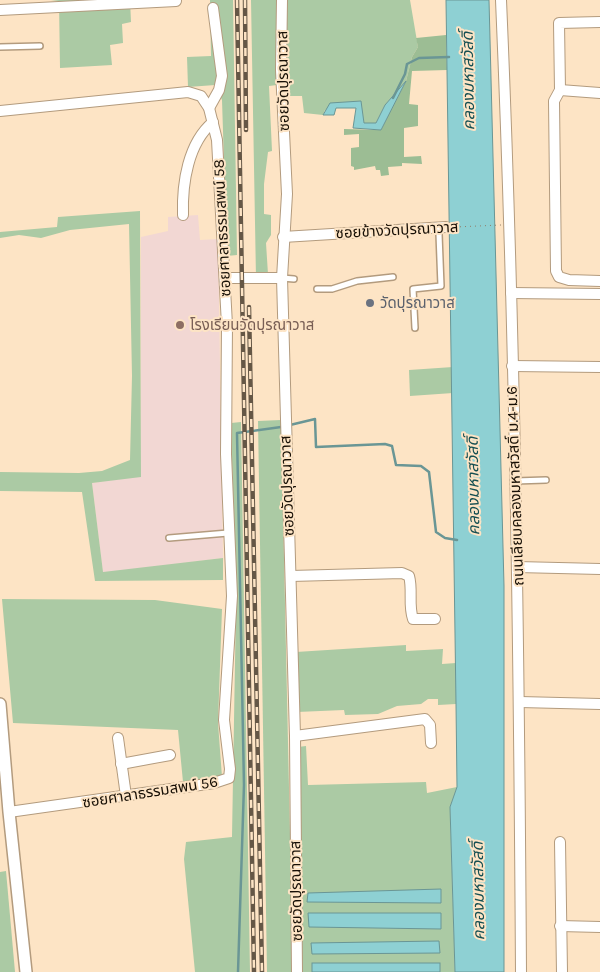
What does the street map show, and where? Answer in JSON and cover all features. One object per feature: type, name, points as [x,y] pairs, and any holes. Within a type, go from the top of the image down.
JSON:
[{"type":"street","name":"ซอยวัดปุรณาวาส","points":[[282,0],[280,70],[287,194],[282,278],[295,736],[297,972]]},
{"type":"street","name":"ถนนเลียบคลองมหาสวัสดิ์ ม.4-ม.6","points":[[501,0],[507,224],[511,294],[520,702],[521,972]]},
{"type":"street","points":[[0,10],[46,4],[176,1]]},
{"type":"street","points":[[0,111],[188,92],[201,96],[209,108],[219,90],[222,76],[212,8]]},
{"type":"street","points":[[600,22],[559,23],[560,90],[554,100],[556,270],[559,277],[569,280],[600,281]]},
{"type":"street","points":[[560,90],[600,93]]},
{"type":"street","name":"ซอยศาลาธรรมสพน์ 58","points":[[209,108],[217,140],[225,278],[228,380],[226,454],[232,596]]},
{"type":"street","points":[[183,215],[185,180],[191,157],[202,131],[213,122]]},
{"type":"street","name":"ซอยข้างวัดปุรณาวาส","points":[[283,237],[443,230]]},
{"type":"street","points":[[225,278],[282,278]]},
{"type":"street","points":[[511,294],[600,294]]},
{"type":"street","points":[[512,366],[600,367]]},
{"type":"street","points":[[517,567],[600,569]]},
{"type":"street","points":[[291,576],[402,573],[409,576],[411,584],[410,610],[413,619],[435,619]]},
{"type":"street","name":"ซอยศาลาธรรมสพน์ 56","points":[[9,812],[214,784],[229,778],[230,769],[224,720],[232,596]]},
{"type":"street","points":[[520,702],[600,704]]},
{"type":"street","points":[[0,704],[26,972]]},
{"type":"street","points":[[295,736],[425,719],[430,726],[431,743]]},
{"type":"street","points":[[118,738],[126,796]]},
{"type":"street","points":[[121,764],[170,756]]},
{"type":"street","points":[[560,842],[562,972]]},
{"type":"street","points":[[560,926],[600,926]]},
{"type":"lane","points":[[0,48],[40,46]]},
{"type":"lane","points":[[415,328],[413,289],[441,286],[443,230]]},
{"type":"lane","points":[[317,289],[332,289],[357,281],[393,277]]},
{"type":"lane","points":[[282,278],[294,279]]},
{"type":"lane","points":[[514,480],[546,480]]},
{"type":"lane","points":[[169,538],[228,533]]},
{"type":"path","name":"ซอยข้างวัดปุรณาวาส","points":[[443,230],[507,224]]},
{"type":"shaded area","name":"โรงเรียนวัดปุรณาวาส","points":[[198,215],[200,240],[218,239],[223,558],[103,573],[92,483],[141,476],[141,237],[168,231],[168,217]]},
{"type":"green space","points":[[51,0],[130,0],[131,22],[122,24],[123,43],[110,45],[112,65],[60,68],[59,1]]},
{"type":"green space","points":[[210,0],[233,0],[237,255],[227,256],[222,100],[215,85],[188,87],[187,57],[211,56]]},
{"type":"green space","points":[[251,0],[277,0],[277,85],[269,86],[272,151],[268,152],[264,184],[264,214],[271,215],[271,235],[266,243],[268,274],[256,278]]},
{"type":"green space","points":[[286,0],[410,0],[418,47],[412,57],[406,81],[385,105],[376,123],[364,123],[360,101],[325,110],[323,115],[304,113],[302,96],[285,96]]},
{"type":"green space","points":[[446,35],[447,70],[412,71],[409,104],[418,105],[418,126],[404,128],[404,157],[421,156],[422,164],[402,163],[402,166],[388,167],[389,175],[381,176],[380,170],[376,170],[375,166],[354,170],[354,167],[351,166],[351,148],[359,147],[359,134],[344,135],[344,129],[381,130],[406,81],[412,57],[418,47],[416,38]]},
{"type":"green space","points":[[140,211],[141,477],[92,483],[103,572],[223,558],[223,580],[95,581],[82,492],[0,491],[0,472],[79,473],[102,471],[130,460],[132,376],[129,224],[70,230],[41,238],[19,235],[0,238],[0,232],[57,227],[58,217]]},
{"type":"green space","points":[[453,367],[453,393],[410,396],[409,370]]},
{"type":"green space","points":[[281,420],[293,972],[267,972],[258,421]]},
{"type":"green space","points":[[241,422],[250,972],[195,972],[184,859],[186,842],[232,837],[236,604],[231,423]]},
{"type":"green space","points":[[2,599],[155,600],[222,609],[218,723],[222,777],[183,782],[178,730],[13,723]]},
{"type":"green space","points":[[406,645],[406,651],[443,649],[442,664],[456,663],[456,704],[438,705],[438,699],[428,699],[421,704],[397,706],[378,714],[345,715],[344,710],[297,712],[296,652]]},
{"type":"green space","points":[[306,746],[308,785],[426,782],[427,793],[457,787],[450,807],[455,972],[440,972],[440,963],[312,963],[312,972],[301,972],[298,747]]},
{"type":"green space","points":[[6,871],[15,972],[0,972],[0,872]]},
{"type":"water","name":"คลองมหาสวัสดิ์","points":[[446,0],[489,0],[504,586],[504,972],[455,972],[450,807],[457,787]]},
{"type":"water","points":[[406,81],[381,130],[353,128],[356,108],[336,108],[334,115],[323,115],[330,103],[361,101],[364,123],[376,123],[385,105]]},
{"type":"water","points":[[441,889],[441,903],[307,902],[308,893]]},
{"type":"water","points":[[308,913],[441,913],[441,929],[309,927]]},
{"type":"water","points":[[439,941],[440,953],[312,954],[311,943]]},
{"type":"water","points":[[312,963],[440,963],[440,972],[312,972]]},
{"type":"waterway","points":[[393,98],[405,74],[407,64],[419,58],[449,57]]},
{"type":"waterway","points":[[290,425],[315,419],[316,447],[385,444],[392,446],[396,465],[421,466],[429,472],[436,532],[445,538],[457,540]]},
{"type":"waterway","points":[[238,972],[244,785],[237,433],[281,427]]},
{"type":"railway","points":[[237,0],[254,972]]},
{"type":"railway","points":[[245,0],[246,130]]},
{"type":"railway","points":[[249,307],[262,972]]},
{"type":"place","name":"วัดปุรณาวาส","points":[[370,303]]},
{"type":"place","name":"โรงเรียนวัดปุรณาวาส","points":[[180,325]]}]
